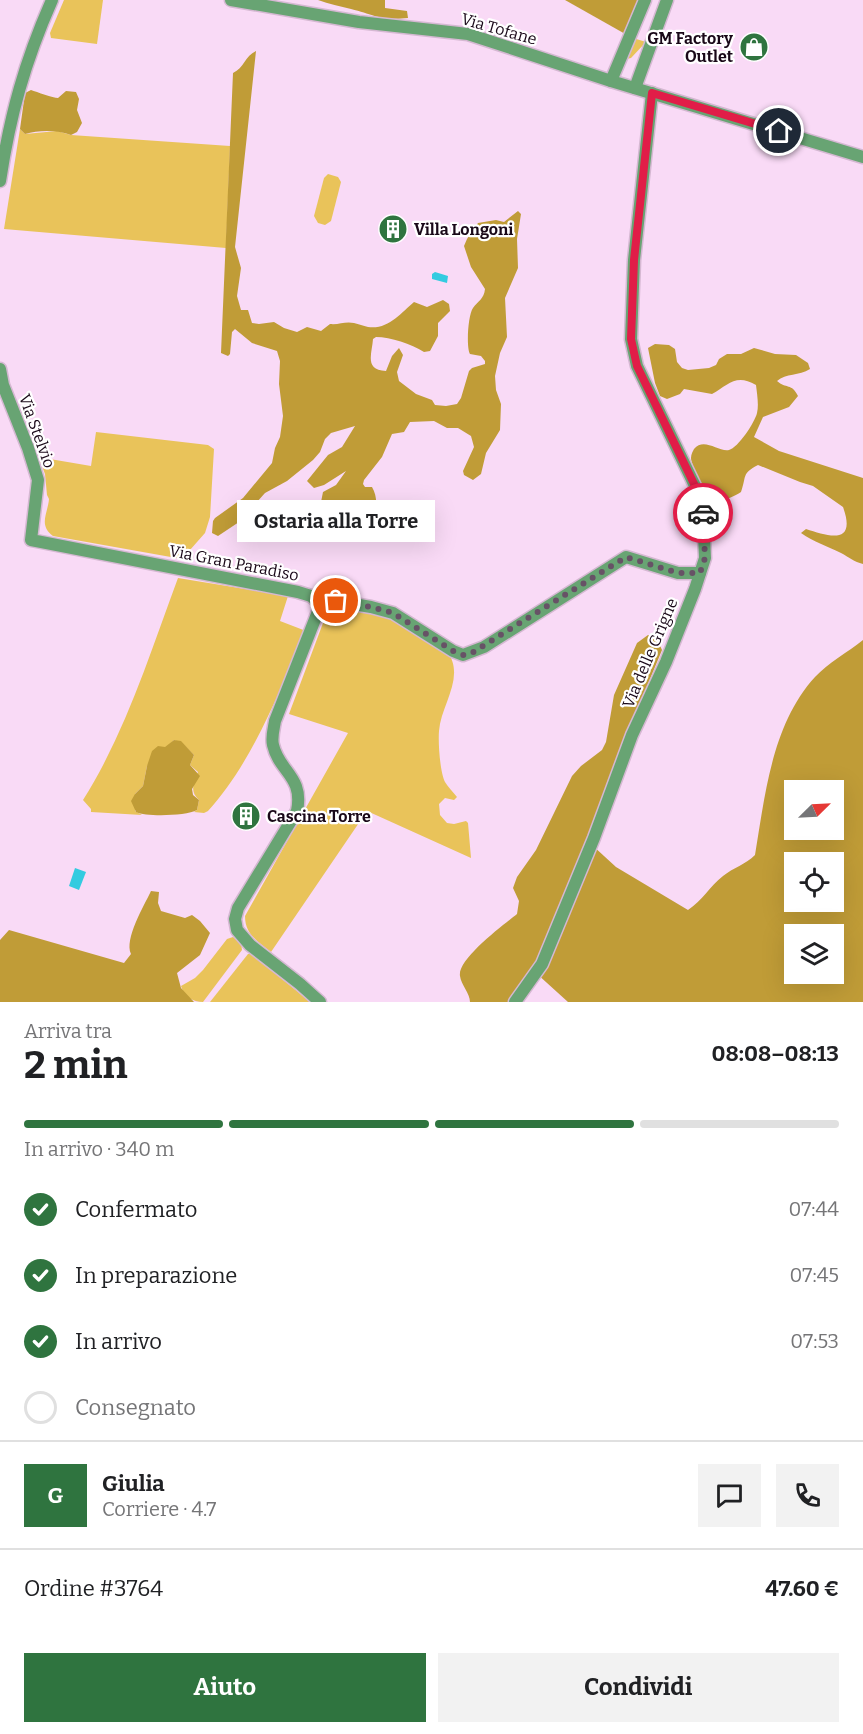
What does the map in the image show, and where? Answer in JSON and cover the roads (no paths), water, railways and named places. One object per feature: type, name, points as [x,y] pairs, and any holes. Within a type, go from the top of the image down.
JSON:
[{"type":"street","points":[[0,181],[19,85],[38,31],[52,0]]},
{"type":"street","name":"Via Tofane","points":[[231,0],[263,3],[358,22],[468,34],[611,81],[863,157]]},
{"type":"street","points":[[611,81],[645,0]]},
{"type":"street","points":[[636,88],[667,0]]},
{"type":"street","name":"Via delle Grigne","points":[[515,1002],[542,964],[594,838],[632,735],[666,662],[705,558],[703,512],[696,488],[637,366],[631,339],[634,260],[652,93]]},
{"type":"street","name":"Via Stelvio","points":[[0,369],[3,385],[38,480],[31,540]]},
{"type":"street","name":"Via Gran Paradiso","points":[[31,540],[298,592],[311,596],[319,603],[319,609],[275,720],[272,734],[273,746],[295,782],[300,798],[297,811],[238,908],[235,920],[237,930],[250,945],[320,1002]]},
{"type":"street","points":[[336,601],[393,613],[463,655],[484,647],[626,557],[678,573],[700,573]]},
{"type":"water","points":[[435,272],[448,276],[447,283],[432,279],[432,274]]},
{"type":"water","points":[[75,868],[86,872],[79,890],[69,886]]},
{"type":"place","name":"GM Factory Outlet","points":[[754,47]]},
{"type":"place","name":"Villa Longoni","points":[[393,229]]},
{"type":"place","name":"Ostaria alla Torre","points":[[336,601]]},
{"type":"place","name":"Cascina Torre","points":[[246,816]]}]
